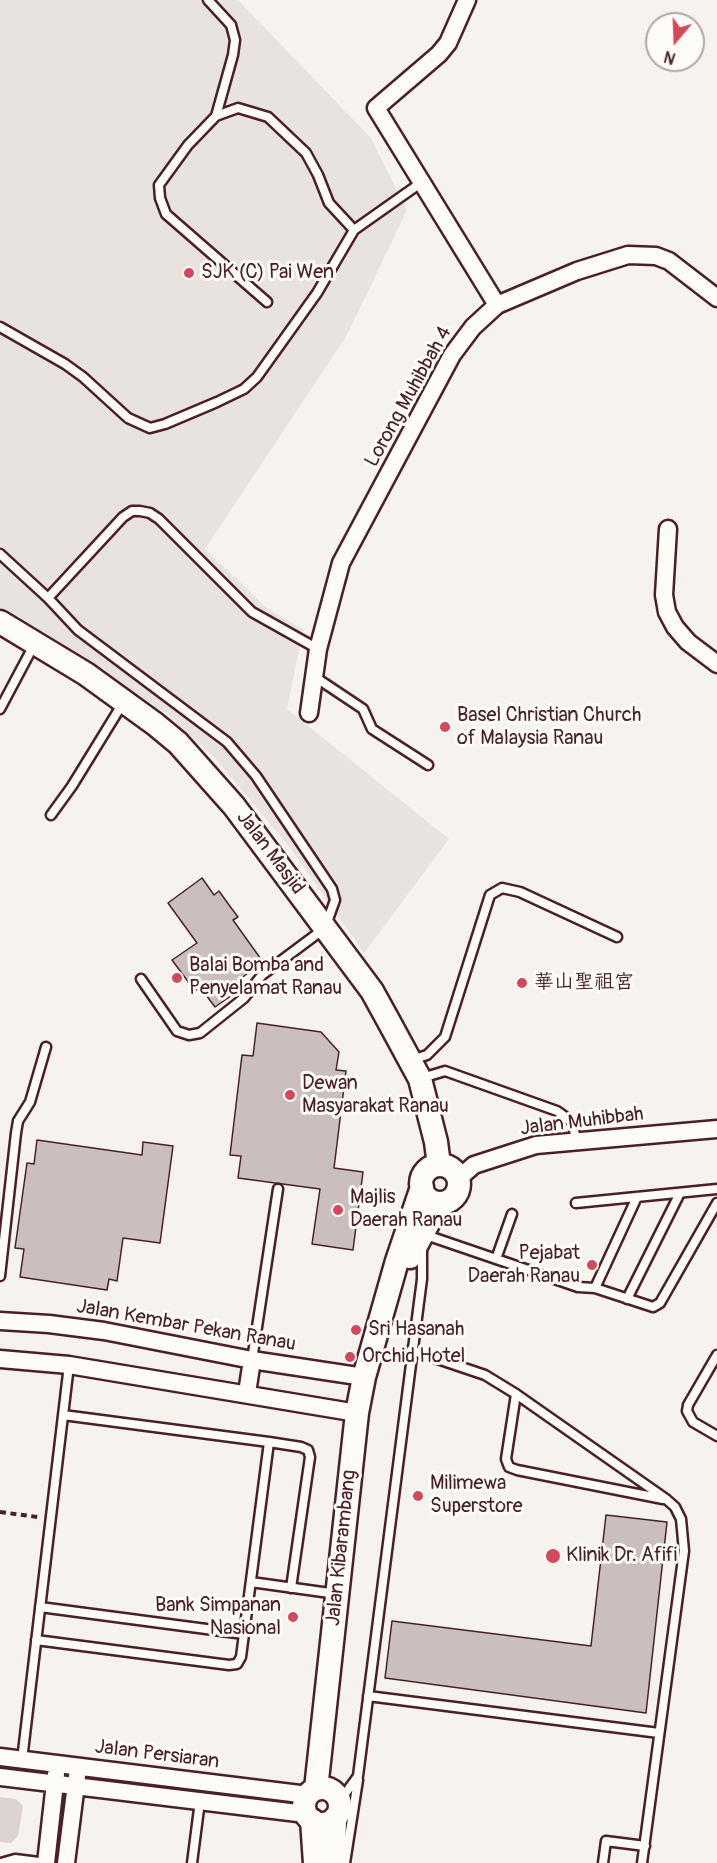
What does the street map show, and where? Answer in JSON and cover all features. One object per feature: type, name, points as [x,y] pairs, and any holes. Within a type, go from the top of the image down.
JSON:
[{"type":"street","points":[[467,0],[444,48],[376,108],[497,305]]},
{"type":"street","name":"Lorong Muhibbah 4","points":[[309,714],[318,649],[340,563],[452,355],[473,327],[497,305],[577,271],[628,255],[656,255],[669,261],[717,298]]},
{"type":"street","points":[[668,529],[664,595],[667,612],[675,627],[688,642],[717,664]]},
{"type":"street","name":"Jalan Masjid","points":[[0,622],[124,700],[178,743],[227,797],[372,992],[415,1069],[436,1142],[439,1165]]},
{"type":"street","name":"Jalan Muhibbah","points":[[459,1178],[474,1166],[536,1144],[717,1129]]},
{"type":"street","points":[[439,1165],[451,1168],[459,1178],[459,1190],[456,1196],[439,1203],[428,1198],[422,1187],[424,1175],[439,1165]]},
{"type":"street","name":"Jalan Kibarambang","points":[[315,1863],[310,1805],[357,1413],[364,1377],[397,1261],[422,1187]]},
{"type":"street","name":"Jalan Kibarambang","points":[[384,1310],[439,1203]]},
{"type":"street","name":"Jalan Kembar Pekan Ranau","points":[[0,1321],[104,1331],[252,1360],[364,1377]]},
{"type":"street","points":[[0,1359],[69,1365],[357,1413]]},
{"type":"street","points":[[247,1393],[252,1360]]},
{"type":"street","name":"Jalan Persiaran","points":[[0,1757],[78,1767],[310,1805]]},
{"type":"street","points":[[47,1863],[57,1764]]},
{"type":"street","points":[[66,1863],[78,1767]]},
{"type":"street","name":"Jalan Persiaran","points":[[0,1777],[200,1801],[310,1805]]},
{"type":"street","points":[[334,1863],[337,1810],[337,1796],[328,1789],[310,1805],[326,1823],[337,1810]]},
{"type":"lane","points":[[208,0],[231,25],[235,40],[216,116]]},
{"type":"lane","points":[[267,302],[166,214],[160,198],[159,185],[188,145],[216,116],[238,108],[268,117],[306,153],[318,174],[329,203],[354,230]]},
{"type":"lane","points":[[0,327],[65,364],[83,377],[128,418],[150,428],[217,402],[244,388],[257,377],[317,293],[354,230],[422,182]]},
{"type":"lane","points":[[48,598],[123,517],[140,511],[150,513],[159,519],[252,612],[318,649]]},
{"type":"lane","points":[[0,554],[48,598],[78,630],[227,742],[256,776],[332,889],[335,900],[325,928],[262,975],[244,998],[200,1033],[189,1035],[177,1031],[141,980]]},
{"type":"lane","points":[[0,709],[35,643]]},
{"type":"lane","points":[[315,676],[363,709],[372,729],[428,765]]},
{"type":"lane","points":[[51,815],[72,786],[124,700]]},
{"type":"lane","points":[[415,1069],[445,1037],[490,896],[502,888],[520,892],[617,937]]},
{"type":"lane","points":[[0,1276],[18,1121],[30,1102],[46,1047]]},
{"type":"lane","points":[[415,1069],[445,1071],[556,1111],[574,1123],[575,1141]]},
{"type":"lane","points":[[252,1360],[278,1189]]},
{"type":"lane","points":[[576,1203],[717,1190]]},
{"type":"lane","points":[[627,1299],[681,1193]]},
{"type":"lane","points":[[596,1288],[637,1197]]},
{"type":"lane","points":[[345,1863],[422,1279],[422,1234],[578,1287],[596,1288],[653,1307],[657,1306],[717,1203]]},
{"type":"lane","points":[[496,1259],[512,1214]]},
{"type":"lane","points":[[411,1350],[485,1375],[516,1394],[666,1499],[675,1507],[681,1519],[684,1551],[642,1863]]},
{"type":"lane","points":[[717,1355],[688,1405],[687,1411],[693,1422],[717,1436]]},
{"type":"lane","points":[[22,1760],[69,1365]]},
{"type":"lane","points":[[516,1394],[506,1459],[509,1467],[666,1499]]},
{"type":"lane","points":[[63,1415],[269,1442],[308,1450],[309,1457],[291,1588]]},
{"type":"lane","points":[[36,1640],[229,1665],[237,1664],[241,1657],[269,1442]]},
{"type":"lane","points":[[251,1582],[337,1594]]},
{"type":"lane","points":[[40,1607],[244,1634]]},
{"type":"lane","points":[[368,1696],[659,1733]]},
{"type":"lane","points":[[337,1810],[358,1776]]},
{"type":"lane","points":[[192,1863],[200,1801]]},
{"type":"lane","points":[[603,1863],[606,1841],[645,1846]]},
{"type":"lane","points":[[0,1863],[15,1859],[47,1863]]},
{"type":"path","points":[[0,1512],[50,1519]]},
{"type":"shaded area","name":"SJK (C) Pai Wen","points":[[0,0],[238,0],[370,137],[407,210],[347,335],[205,549],[268,609],[303,629],[287,709],[449,839],[364,953],[291,849],[215,758],[166,713],[0,608]]},
{"type":"shaded area","points":[[0,1797],[16,1799],[23,1806],[18,1836],[11,1843],[0,1842]]},
{"type":"building","points":[[202,878],[214,895],[219,891],[238,917],[233,920],[263,962],[236,982],[241,989],[215,1007],[200,987],[195,991],[172,960],[197,943],[168,903]]},
{"type":"building","name":"Dewan Masyarakat Ranau","points":[[257,1023],[321,1032],[339,1052],[336,1070],[346,1071],[334,1168],[363,1172],[353,1250],[312,1244],[320,1189],[238,1178],[241,1156],[230,1155],[242,1055],[253,1056]]},
{"type":"building","points":[[37,1140],[142,1155],[143,1142],[173,1146],[160,1243],[123,1238],[117,1281],[109,1279],[107,1290],[20,1277],[24,1249],[15,1248],[27,1163],[34,1164]]},
{"type":"building","points":[[606,1515],[667,1522],[646,1713],[385,1678],[392,1621],[591,1646]]},
{"type":"place","name":"SJK (C) Pai Wen","points":[[189,273]]},
{"type":"place","name":"Basel Christian Church of Malaysia Ranau","points":[[445,727]]},
{"type":"place","name":"Balai Bomba and Penyelamat Ranau","points":[[177,978]]},
{"type":"place","name":"華山聖祖宮","points":[[522,983]]},
{"type":"place","name":"Dewan Masyarakat Ranau","points":[[290,1095]]},
{"type":"place","name":"Majlis Daerah Ranau","points":[[338,1210]]},
{"type":"place","name":"Pejabat Daerah Ranau","points":[[592,1265]]},
{"type":"place","name":"Sri Hasanah","points":[[356,1330]]},
{"type":"place","name":"Orchid Hotel","points":[[350,1357]]},
{"type":"place","name":"Milimewa Superstore","points":[[418,1496]]},
{"type":"place","name":"Klinik Dr. Afifi","points":[[553,1556]]},
{"type":"place","name":"Bank Simpanan Nasional","points":[[293,1617]]}]
